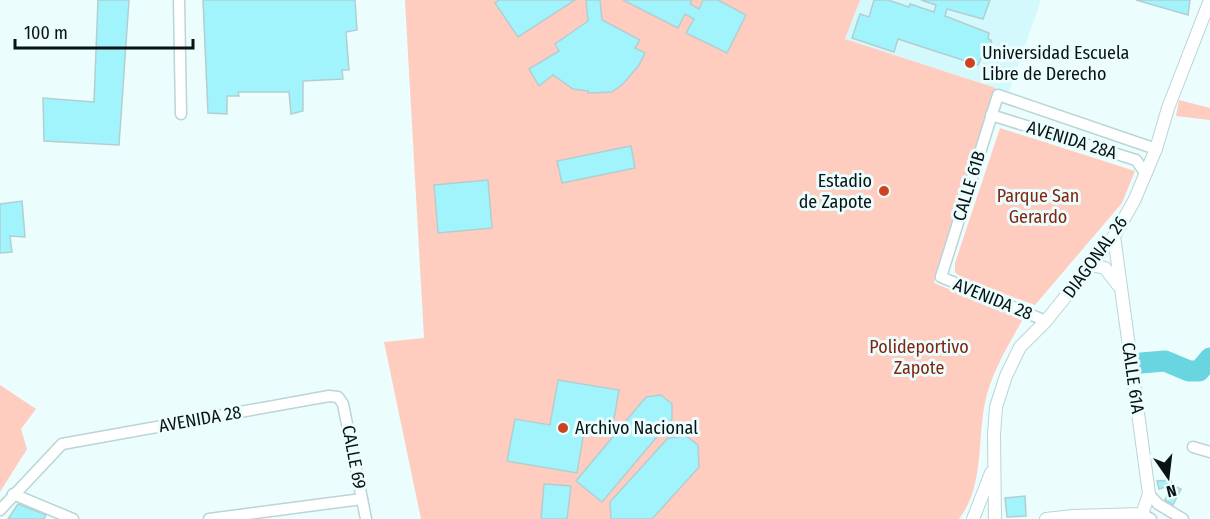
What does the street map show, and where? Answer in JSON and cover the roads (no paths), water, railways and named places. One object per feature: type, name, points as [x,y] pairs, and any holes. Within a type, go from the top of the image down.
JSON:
[{"type":"street","points":[[179,0],[181,114]]},
{"type":"street","name":"DIAGONAL 26","points":[[995,519],[996,407],[1006,376],[1020,347],[1046,321],[1114,236],[1146,174],[1156,149],[1168,108],[1207,3]]},
{"type":"street","name":"AVENIDA 28A","points":[[998,95],[1156,149]]},
{"type":"street","name":"CALLE 61B","points":[[941,277],[998,95]]},
{"type":"street","name":"AVENIDA 28A","points":[[991,115],[1136,160],[1146,174]]},
{"type":"street","name":"CALLE 61A","points":[[1114,236],[1149,494],[1144,517]]},
{"type":"street","points":[[1091,265],[1105,268],[1120,288]]},
{"type":"street","name":"AVENIDA 28","points":[[941,277],[1046,321]]},
{"type":"street","name":"AVENIDA 28","points":[[13,494],[62,444],[329,396],[338,397]]},
{"type":"street","name":"CALLE 69","points":[[338,397],[343,404],[366,519]]},
{"type":"street","points":[[1193,447],[1210,452]]},
{"type":"street","name":"DIAGONAL 26","points":[[973,519],[994,463]]},
{"type":"street","points":[[0,510],[13,494],[73,519]]},
{"type":"street","points":[[1149,494],[1158,504],[1183,519]]},
{"type":"street","points":[[209,519],[363,499]]},
{"type":"street","points":[[1046,519],[1085,515],[1144,517]]},
{"type":"waterway","points":[[1141,363],[1165,361],[1189,371],[1199,371],[1210,358]]},
{"type":"place","name":"Universidad Escuela Libre de Derecho","points":[[970,63]]},
{"type":"place","name":"Estadio de Zapote","points":[[884,191]]},
{"type":"place","name":"Archivo Nacional","points":[[563,428]]},
{"type":"park label","name":"Parque San Gerardo","points":[[1038,206]]},
{"type":"park label","name":"Polideportivo Zapote","points":[[919,357]]}]
